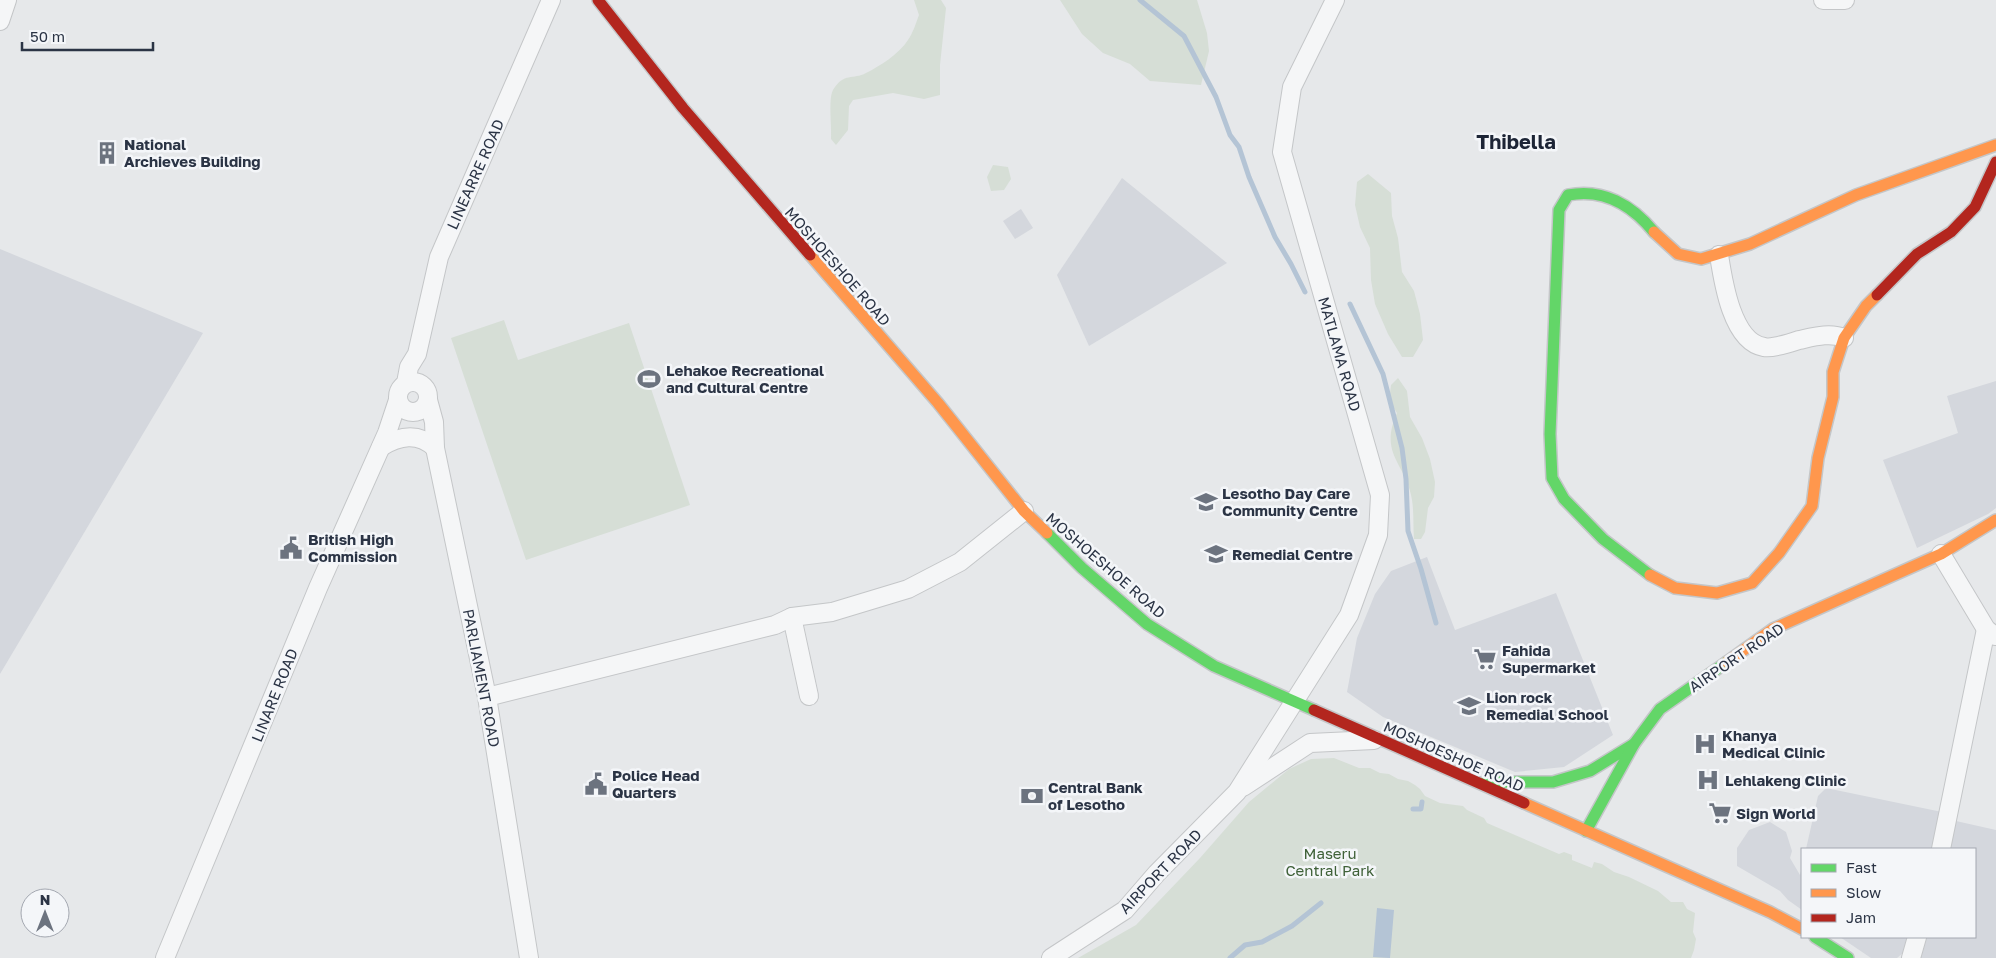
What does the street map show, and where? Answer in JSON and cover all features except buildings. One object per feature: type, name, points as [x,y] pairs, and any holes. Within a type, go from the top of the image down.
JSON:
[{"type":"main road","name":"MOSHOESHOE ROAD","points":[[598,0],[683,108],[938,403],[1024,511],[1082,568],[1147,624],[1214,666],[1770,912],[1801,928]]},
{"type":"main road","points":[[1996,145],[1856,194],[1750,244],[1701,259],[1678,254],[1659,238],[1641,216],[1620,201],[1583,192],[1568,195],[1559,210],[1550,434],[1552,478],[1564,500],[1603,539],[1652,577],[1675,588],[1717,593],[1752,583],[1779,553],[1812,506],[1818,458],[1833,397],[1833,372],[1844,338],[1866,306],[1917,254],[1951,232],[1975,207],[1996,162]]},
{"type":"main road","name":"AIRPORT ROAD","points":[[1586,831],[1634,744],[1660,710],[1773,629],[1941,554],[1996,520]]},
{"type":"main road","points":[[1475,782],[1553,782],[1590,771],[1634,744]]},
{"type":"main road","points":[[1817,938],[1848,958]]},
{"type":"street","points":[[0,21],[7,0]]},
{"type":"street","name":"LINEARRE ROAD","points":[[406,383],[409,367],[417,354],[439,257],[552,0]]},
{"type":"street","name":"MATLAMA ROAD","points":[[1236,792],[1296,701],[1349,615],[1378,535],[1380,494],[1282,152],[1292,87],[1335,0]]},
{"type":"street","points":[[1823,0],[1845,0]]},
{"type":"street","points":[[1718,255],[1728,306],[1747,339],[1764,347],[1816,336],[1838,335],[1844,338]]},
{"type":"street","name":"LINEARRE ROAD","points":[[417,354],[423,366],[426,393]]},
{"type":"street","points":[[416,382],[426,393],[423,409],[406,408],[398,390],[406,383],[416,382]]},
{"type":"street","name":"PARLIAMENT ROAD","points":[[426,393],[434,422],[431,445],[487,697],[529,958]]},
{"type":"street","name":"PARLIAMENT ROAD","points":[[406,408],[431,445]]},
{"type":"street","name":"LINARE ROAD","points":[[165,958],[318,588],[384,440],[406,408]]},
{"type":"street","points":[[384,440],[406,436],[416,437],[431,445]]},
{"type":"street","points":[[487,697],[775,625],[792,617],[849,608],[908,589],[960,562],[1024,511]]},
{"type":"street","points":[[1941,554],[1991,633],[1941,848]]},
{"type":"street","points":[[792,617],[809,696]]},
{"type":"street","points":[[1236,792],[1310,743],[1380,740]]},
{"type":"street","name":"AIRPORT ROAD","points":[[1051,958],[1125,910],[1157,873],[1236,792]]},
{"type":"street","points":[[1911,958],[1917,938]]},
{"type":"shaded area","points":[[1122,178],[1227,263],[1089,346],[1057,275]]},
{"type":"shaded area","points":[[1021,209],[1033,228],[1015,239],[1003,221]]},
{"type":"shaded area","points":[[0,249],[203,333],[0,674]]},
{"type":"shaded area","points":[[1996,381],[1996,508],[1988,514],[1917,548],[1883,460],[1958,433],[1947,396]]},
{"type":"shaded area","points":[[1427,557],[1455,630],[1556,593],[1613,735],[1564,767],[1515,772],[1383,717],[1347,692],[1357,638],[1375,594],[1391,571]]},
{"type":"shaded area","points":[[1826,788],[1942,812],[1932,848],[1806,848],[1818,796]]},
{"type":"shaded area","points":[[1956,821],[1996,830],[1996,958],[1918,958],[1924,938],[1976,938],[1976,848],[1948,848]]},
{"type":"shaded area","points":[[1770,822],[1786,832],[1792,851],[1790,858],[1800,875],[1801,871],[1801,909],[1788,900],[1780,891],[1737,866],[1737,848],[1749,830]]},
{"type":"shaded area","points":[[1841,938],[1908,938],[1904,952],[1897,958],[1871,958]]},
{"type":"green space","points":[[914,0],[941,0],[946,8],[940,65],[940,95],[924,99],[893,93],[853,100],[849,106],[848,130],[836,145],[831,139],[830,106],[833,90],[841,81],[861,75],[883,63],[904,45],[919,15]]},
{"type":"green space","points":[[1060,0],[1197,0],[1207,33],[1209,51],[1201,85],[1150,81],[1130,64],[1103,53],[1082,34]]},
{"type":"green space","points":[[993,165],[1008,167],[1011,179],[1004,190],[991,191],[987,177]]},
{"type":"green space","points":[[1368,174],[1391,193],[1392,216],[1398,238],[1402,272],[1414,291],[1420,314],[1423,340],[1413,357],[1402,357],[1388,334],[1375,304],[1371,280],[1370,248],[1360,227],[1355,205],[1357,182]]},
{"type":"green space","points":[[504,320],[518,360],[629,323],[690,505],[526,560],[451,338]]},
{"type":"green space","points":[[1398,378],[1407,391],[1410,417],[1422,438],[1430,459],[1435,482],[1434,497],[1428,508],[1425,532],[1421,539],[1414,539],[1413,505],[1409,488],[1392,449],[1392,427],[1397,413],[1389,401],[1391,385]]},
{"type":"green space","name":"Maseru Central Park","points":[[1334,758],[1359,768],[1370,768],[1408,781],[1420,789],[1425,796],[1440,803],[1463,806],[1484,818],[1487,823],[1559,854],[1564,852],[1572,855],[1572,860],[1592,868],[1594,862],[1602,864],[1614,872],[1658,891],[1671,902],[1683,902],[1687,909],[1695,913],[1693,932],[1696,939],[1691,958],[1078,958],[1136,925],[1200,858],[1249,802],[1289,769],[1311,759]]},
{"type":"water","points":[[1377,908],[1394,910],[1390,958],[1373,957]]},
{"type":"waterway","points":[[1140,0],[1184,36],[1216,97],[1230,135],[1239,147],[1249,177],[1275,237],[1305,292]]},
{"type":"waterway","points":[[1350,304],[1383,374],[1402,448],[1406,479],[1408,531],[1436,623]]},
{"type":"waterway","points":[[1413,809],[1421,809],[1422,802]]},
{"type":"waterway","points":[[1230,958],[1245,945],[1262,942],[1292,926],[1321,903]]},
{"type":"traffic: fast","points":[[1650,575],[1603,539],[1564,499],[1552,478],[1550,434],[1559,210],[1568,195],[1593,194],[1616,201],[1626,207],[1654,232]]},
{"type":"traffic: fast","points":[[1047,533],[1082,568],[1147,624],[1214,666],[1314,710]]},
{"type":"traffic: fast","points":[[1586,831],[1634,744],[1660,709],[1727,662]]},
{"type":"traffic: fast","points":[[1486,782],[1553,782],[1590,771],[1634,744]]},
{"type":"traffic: fast","points":[[1817,938],[1848,958]]},
{"type":"traffic: slow","points":[[1654,232],[1678,254],[1701,259],[1750,244],[1856,195],[1996,145]]},
{"type":"traffic: slow","points":[[810,255],[938,403],[1024,511],[1047,533]]},
{"type":"traffic: slow","points":[[1650,575],[1675,588],[1717,593],[1752,583],[1779,553],[1812,506],[1818,458],[1833,397],[1833,372],[1844,338],[1866,306],[1877,295]]},
{"type":"traffic: slow","points":[[1727,662],[1773,629],[1941,554],[1996,520]]},
{"type":"traffic: slow","points":[[1524,803],[1770,912],[1801,928]]},
{"type":"traffic: jam","points":[[598,0],[683,108],[810,255]]},
{"type":"traffic: jam","points":[[1877,295],[1917,254],[1951,232],[1975,207],[1996,162]]},
{"type":"traffic: jam","points":[[1314,710],[1524,803]]},
{"type":"place","name":"National Archieves Building","points":[[107,153]]},
{"type":"place","name":"Lehakoe Recreational and Cultural Centre","points":[[649,379]]},
{"type":"place","name":"Lesotho Day Care Community Centre","points":[[1206,502]]},
{"type":"place","name":"British High Commission","points":[[291,548]]},
{"type":"place","name":"Remedial Centre","points":[[1216,554]]},
{"type":"place","name":"Fahida Supermarket","points":[[1485,659]]},
{"type":"place","name":"Lion rock Remedial School","points":[[1469,706]]},
{"type":"place","name":"Khanya Medical Clinic","points":[[1705,744]]},
{"type":"place","name":"Lehlakeng Clinic","points":[[1708,780]]},
{"type":"place","name":"Police Head Quarters","points":[[596,784]]},
{"type":"place","name":"Central Bank of Lesotho","points":[[1032,796]]},
{"type":"place","name":"Sign World","points":[[1720,813]]},
{"type":"district","name":"Thibella","points":[[1516,141]]}]
